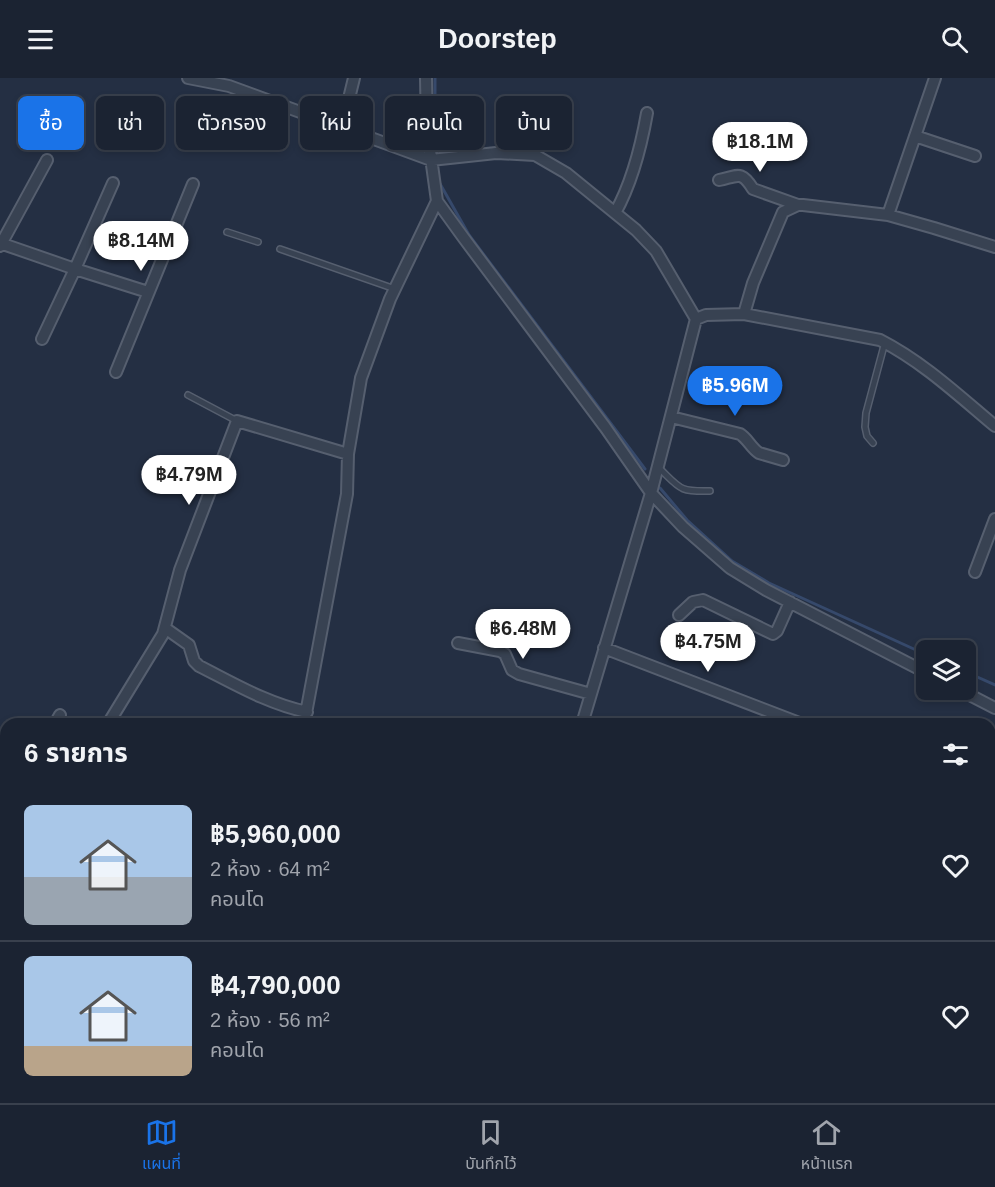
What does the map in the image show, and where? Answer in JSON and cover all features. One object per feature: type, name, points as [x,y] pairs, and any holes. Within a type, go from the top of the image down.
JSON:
[{"type":"street","points":[[188,78],[229,86],[300,112]]},
{"type":"street","points":[[350,96],[354,78]]},
{"type":"street","points":[[426,78],[427,129],[437,201],[651,493],[682,527],[730,568],[790,603],[916,667]]},
{"type":"street","points":[[888,215],[935,78]]},
{"type":"street","points":[[615,213],[637,157],[647,113]]},
{"type":"street","points":[[915,136],[975,156]]},
{"type":"street","points":[[373,138],[431,160],[496,153],[535,155],[566,173],[636,230],[656,251],[696,319],[651,493],[584,718]]},
{"type":"street","points":[[47,160],[0,244],[148,292]]},
{"type":"street","points":[[719,180],[741,176],[753,189],[798,205],[888,215],[995,248]]},
{"type":"street","points":[[42,339],[113,183]]},
{"type":"street","points":[[116,372],[193,184]]},
{"type":"street","points":[[306,718],[346,494],[348,454],[361,378],[390,299],[437,201]]},
{"type":"street","points":[[744,314],[753,283],[783,212],[798,205]]},
{"type":"street","points":[[696,319],[706,315],[744,314],[880,340],[916,361],[995,426]]},
{"type":"street","points":[[671,417],[740,434],[756,451],[783,460]]},
{"type":"street","points":[[112,718],[164,634],[180,570],[237,421],[348,454]]},
{"type":"street","points":[[975,572],[995,519]]},
{"type":"street","points":[[679,615],[693,602],[703,600],[773,634],[777,631],[790,603]]},
{"type":"street","points":[[165,628],[187,642],[194,661],[199,666],[266,699],[307,712]]},
{"type":"street","points":[[458,644],[500,651],[505,654],[512,670],[519,674],[591,694]]},
{"type":"street","points":[[604,648],[786,718]]},
{"type":"street","points":[[976,698],[995,708]]},
{"type":"lane","points":[[227,232],[258,242]]},
{"type":"lane","points":[[280,249],[395,289]]},
{"type":"lane","points":[[873,443],[867,436],[866,413],[885,342]]},
{"type":"lane","points":[[189,395],[237,421]]},
{"type":"lane","points":[[657,467],[680,488],[692,492],[710,491]]},
{"type":"waterway","points":[[435,78],[435,96]]},
{"type":"waterway","points":[[439,182],[469,235],[645,469]]},
{"type":"waterway","points":[[660,488],[687,520],[732,561],[769,583],[916,650]]},
{"type":"waterway","points":[[976,676],[995,685]]}]
